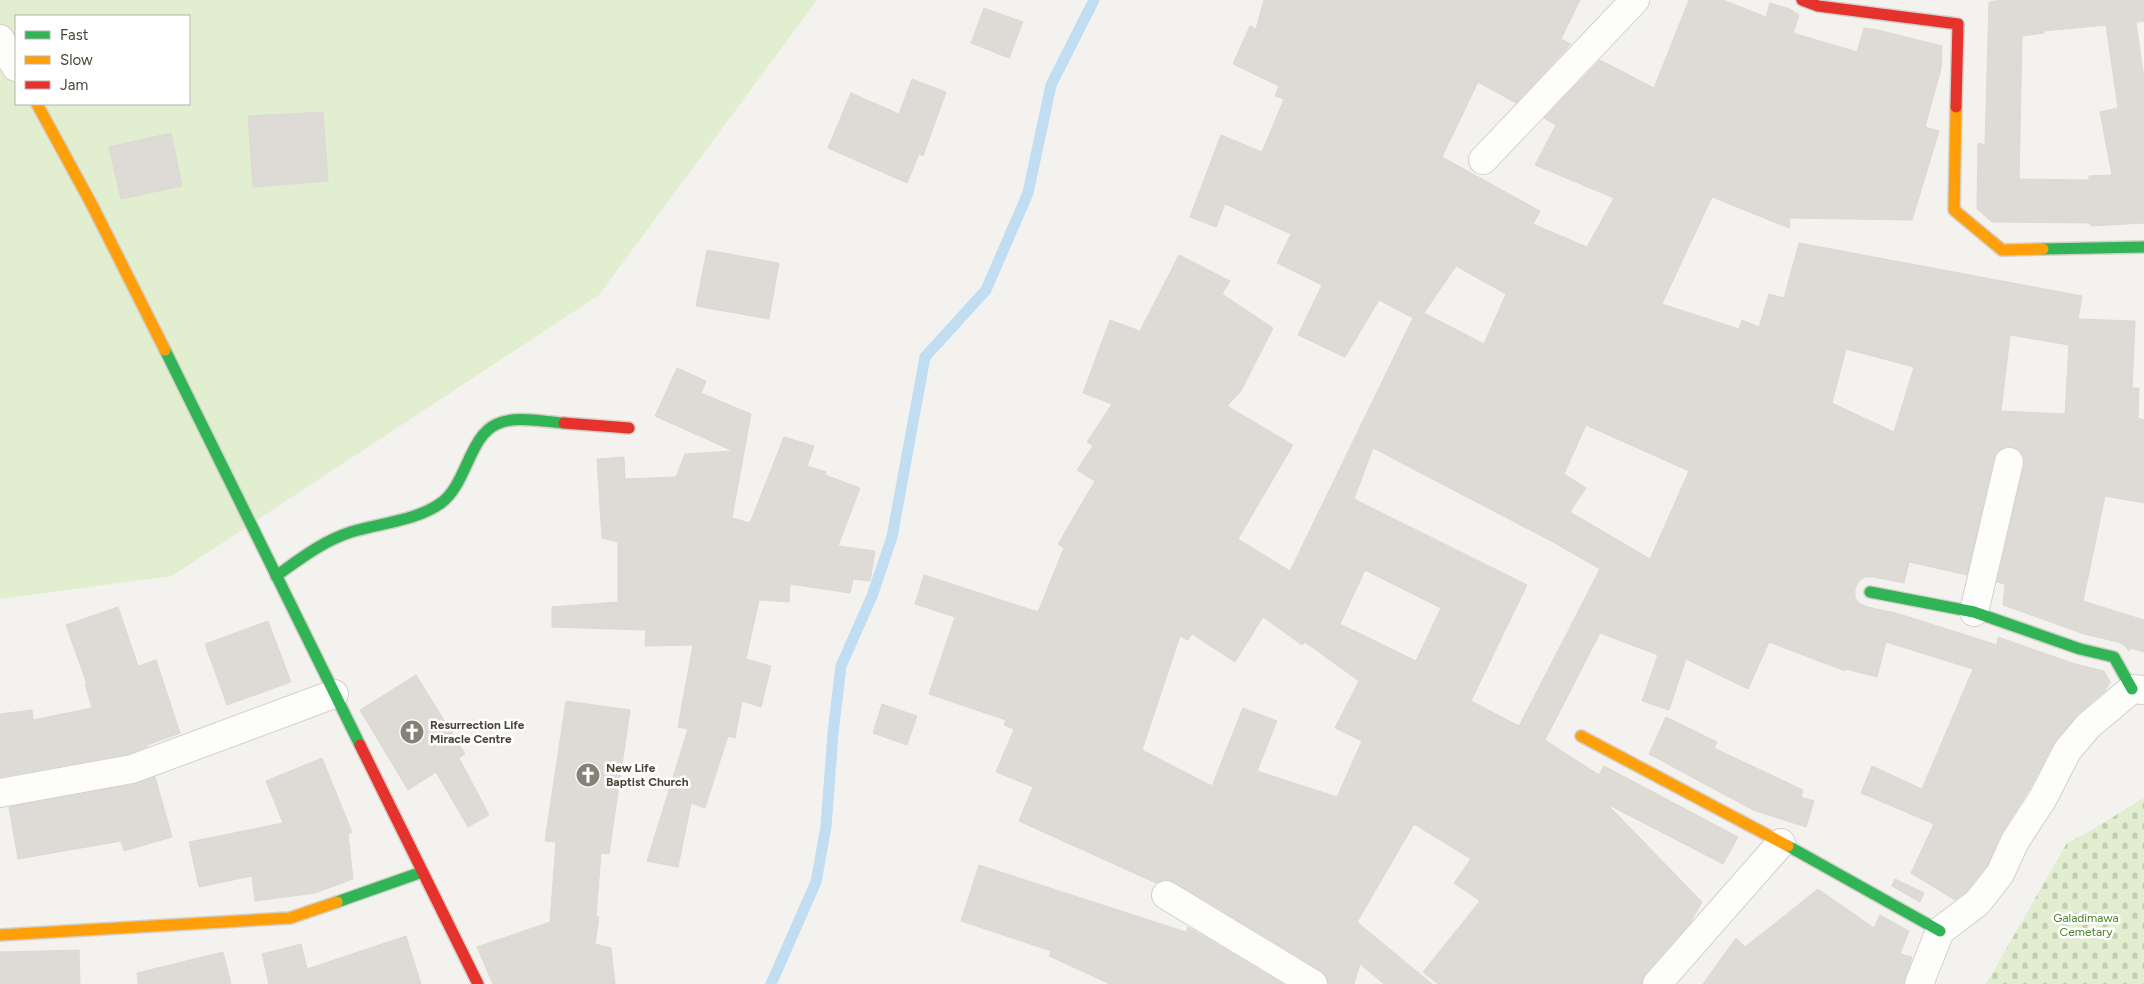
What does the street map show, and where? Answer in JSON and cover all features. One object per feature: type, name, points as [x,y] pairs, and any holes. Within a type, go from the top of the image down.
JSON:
[{"type":"street","points":[[1484,160],[1635,0]]},
{"type":"street","points":[[1802,0],[1818,6],[1958,24],[1954,210],[2002,250],[2144,248]]},
{"type":"street","points":[[0,39],[15,65]]},
{"type":"street","points":[[38,105],[137,292],[478,984]]},
{"type":"street","points":[[276,576],[322,543],[339,536],[433,509],[450,495],[460,481],[483,435],[493,424],[504,421],[524,420],[628,428]]},
{"type":"street","points":[[1974,612],[2009,462]]},
{"type":"street","points":[[1870,592],[1974,612],[2080,649],[2114,657],[2138,690],[2088,726],[2067,751],[2043,798],[2016,841],[2000,874],[1977,903],[1940,931],[1919,984]]},
{"type":"street","points":[[0,793],[132,769],[334,694]]},
{"type":"street","points":[[1581,736],[1940,931]]},
{"type":"street","points":[[1657,984],[1781,843]]},
{"type":"street","points":[[0,935],[290,918],[422,872]]},
{"type":"street","points":[[1166,895],[1313,984]]},
{"type":"green space","points":[[0,0],[817,0],[599,295],[172,576],[0,599]]},
{"type":"green space","name":"Galadimawa Cemetary","points":[[2144,798],[2144,984],[1986,984],[2067,843]]},
{"type":"building","points":[[1264,0],[1580,0],[1561,39],[1571,44],[1516,103],[1478,82],[1442,157],[1540,211],[1533,224],[1587,247],[1614,198],[1535,165],[1556,125],[1544,118],[1600,60],[1654,88],[1689,0],[1723,0],[1766,17],[1770,3],[1790,9],[1799,15],[1793,33],[1857,52],[1864,28],[1942,46],[1941,69],[1925,127],[1939,131],[1912,220],[1790,218],[1789,228],[1712,197],[1662,304],[1739,329],[1742,320],[1759,327],[1769,294],[1784,298],[1799,243],[2082,296],[2078,319],[2135,321],[2132,388],[2139,388],[2138,418],[2144,420],[2144,503],[2105,496],[2083,601],[2144,620],[2144,652],[2130,648],[2129,651],[2118,642],[2084,634],[2003,605],[2005,584],[1997,582],[2024,465],[2024,458],[2020,451],[2012,447],[2004,447],[1997,452],[1994,458],[1967,575],[1909,562],[1904,583],[1865,577],[1859,581],[1855,589],[1855,598],[1859,603],[1867,607],[1896,613],[1997,645],[1998,637],[2075,664],[2104,671],[2110,682],[2105,691],[2078,714],[2055,741],[2029,790],[2001,834],[1987,866],[1966,892],[1955,900],[1911,873],[1934,824],[1861,793],[1872,766],[1922,789],[1973,669],[1886,642],[1877,677],[1846,669],[1845,671],[1769,642],[1748,689],[1686,659],[1669,710],[1642,701],[1658,655],[1600,633],[1545,740],[1599,775],[1604,766],[1738,837],[1723,864],[1607,804],[1702,902],[1690,923],[1645,974],[1642,984],[1438,984],[1423,972],[1480,901],[1454,883],[1471,859],[1414,824],[1357,922],[1432,984],[1384,984],[1360,964],[1354,984],[1329,984],[1326,976],[1321,971],[1174,882],[1166,879],[1156,883],[1019,821],[1033,787],[996,772],[1014,729],[1004,725],[1006,720],[929,694],[955,617],[915,604],[924,575],[1038,612],[1064,548],[1058,544],[1095,481],[1077,470],[1093,446],[1087,442],[1112,404],[1083,393],[1110,320],[1140,331],[1179,255],[1230,281],[1222,294],[1273,328],[1241,391],[1227,406],[1293,445],[1238,539],[1290,571],[1413,318],[1379,300],[1345,357],[1298,335],[1322,285],[1277,263],[1291,234],[1225,204],[1216,227],[1190,217],[1221,135],[1262,152],[1284,99],[1275,96],[1279,86],[1233,64],[1250,26],[1256,29]],"holes":[[[1456,266],[1506,294],[1484,344],[1424,313]],[[2010,335],[2069,345],[2065,414],[2001,411]],[[1846,349],[1914,367],[1894,432],[1832,403]],[[1586,425],[1689,471],[1650,559],[1570,512],[1586,488],[1564,474]],[[1373,448],[1553,542],[1600,569],[1519,726],[1471,701],[1527,585],[1354,499]],[[1365,570],[1441,608],[1416,661],[1340,624]],[[1263,617],[1302,645],[1305,642],[1359,681],[1335,728],[1362,741],[1337,797],[1257,771],[1277,721],[1243,708],[1212,786],[1142,750],[1180,636],[1188,640],[1192,634],[1235,662]]]},
{"type":"building","points":[[2003,0],[2144,0],[2144,21],[2136,22],[2144,79],[2144,223],[2091,226],[2091,223],[1992,222],[1977,209],[1978,143],[1985,145],[1989,2]],"holes":[[[2106,25],[2118,108],[2100,112],[2112,175],[2089,176],[2089,180],[2019,179],[2022,36],[2044,33],[2044,31]]]},
{"type":"building","points":[[984,8],[1023,22],[1009,58],[971,43]]},
{"type":"building","points":[[912,79],[946,92],[923,156],[919,154],[907,183],[828,148],[851,93],[899,114]]},
{"type":"building","points":[[323,112],[328,181],[253,187],[248,116]]},
{"type":"building","points":[[171,133],[182,186],[121,199],[109,147]]},
{"type":"building","points":[[707,250],[779,263],[769,319],[696,306]]},
{"type":"building","points":[[677,368],[706,381],[701,393],[751,414],[732,518],[750,523],[784,437],[814,446],[807,466],[826,472],[825,475],[860,488],[838,546],[875,551],[870,581],[853,579],[850,593],[790,584],[789,602],[759,600],[746,659],[771,666],[761,707],[742,701],[735,738],[728,736],[705,808],[691,803],[678,867],[647,861],[688,729],[678,727],[693,645],[645,646],[646,630],[552,627],[552,607],[618,602],[618,542],[602,538],[597,459],[624,457],[625,479],[676,477],[685,454],[733,451],[655,416]]},
{"type":"building","points":[[118,607],[138,666],[156,660],[180,733],[128,754],[0,777],[0,714],[32,710],[33,720],[92,708],[85,684],[87,684],[66,625]]},
{"type":"building","points":[[268,621],[291,682],[227,705],[205,644]]},
{"type":"building","name":"Resurrection Life Miracle Centre","points":[[416,675],[465,754],[459,758],[489,815],[468,827],[436,772],[408,790],[360,710]]},
{"type":"building","points":[[566,701],[630,710],[609,854],[601,853],[596,917],[599,917],[595,944],[611,948],[615,984],[493,984],[477,947],[550,922],[556,842],[545,841]]},
{"type":"building","points":[[882,704],[917,716],[907,745],[873,733]]},
{"type":"building","points":[[1666,717],[1717,742],[1714,748],[1803,790],[1801,797],[1814,801],[1806,827],[1753,810],[1649,754]]},
{"type":"building","points":[[322,758],[352,832],[348,834],[353,879],[315,893],[255,901],[252,876],[199,887],[189,842],[283,823],[266,781]]},
{"type":"building","points":[[155,777],[172,837],[124,851],[121,841],[18,859],[9,807],[135,784]]},
{"type":"building","points":[[979,865],[1186,932],[1188,927],[1283,984],[1110,984],[1049,956],[1051,951],[961,921]]},
{"type":"building","points":[[1895,879],[1924,893],[1920,902],[1892,886]]},
{"type":"building","points":[[1818,889],[1874,928],[1880,915],[1909,931],[1900,954],[1912,957],[1904,984],[1703,984],[1736,938],[1745,947]]},
{"type":"building","points":[[406,936],[421,984],[269,984],[262,954],[301,944],[307,969]]},
{"type":"building","points":[[79,950],[80,984],[0,984],[0,952]]},
{"type":"building","points":[[223,952],[231,984],[138,984],[137,973]]},
{"type":"waterway","points":[[771,984],[816,882],[826,827],[833,733],[841,666],[872,596],[892,537],[925,357],[986,290],[1028,193],[1051,85],[1094,0]]},
{"type":"traffic: fast","points":[[2043,249],[2144,247]]},
{"type":"traffic: fast","points":[[165,350],[360,745]]},
{"type":"traffic: fast","points":[[276,576],[331,540],[351,532],[409,518],[441,503],[450,495],[457,484],[480,439],[497,424],[504,421],[521,419],[564,423]]},
{"type":"traffic: fast","points":[[1870,592],[1974,612],[2080,649],[2114,657],[2132,689]]},
{"type":"traffic: fast","points":[[1788,846],[1940,931]]},
{"type":"traffic: fast","points":[[337,902],[422,872]]},
{"type":"traffic: slow","points":[[38,105],[92,205],[165,350]]},
{"type":"traffic: slow","points":[[1956,107],[1954,210],[2002,250],[2043,249]]},
{"type":"traffic: slow","points":[[1581,736],[1788,846]]},
{"type":"traffic: slow","points":[[0,935],[290,918],[337,902]]},
{"type":"traffic: jam","points":[[1802,0],[1818,6],[1958,24],[1956,107]]},
{"type":"traffic: jam","points":[[564,423],[629,428]]},
{"type":"traffic: jam","points":[[360,745],[478,984]]},
{"type":"place","name":"Resurrection Life Miracle Centre","points":[[412,732]]},
{"type":"place","name":"New Life Baptist Church","points":[[588,775]]}]
